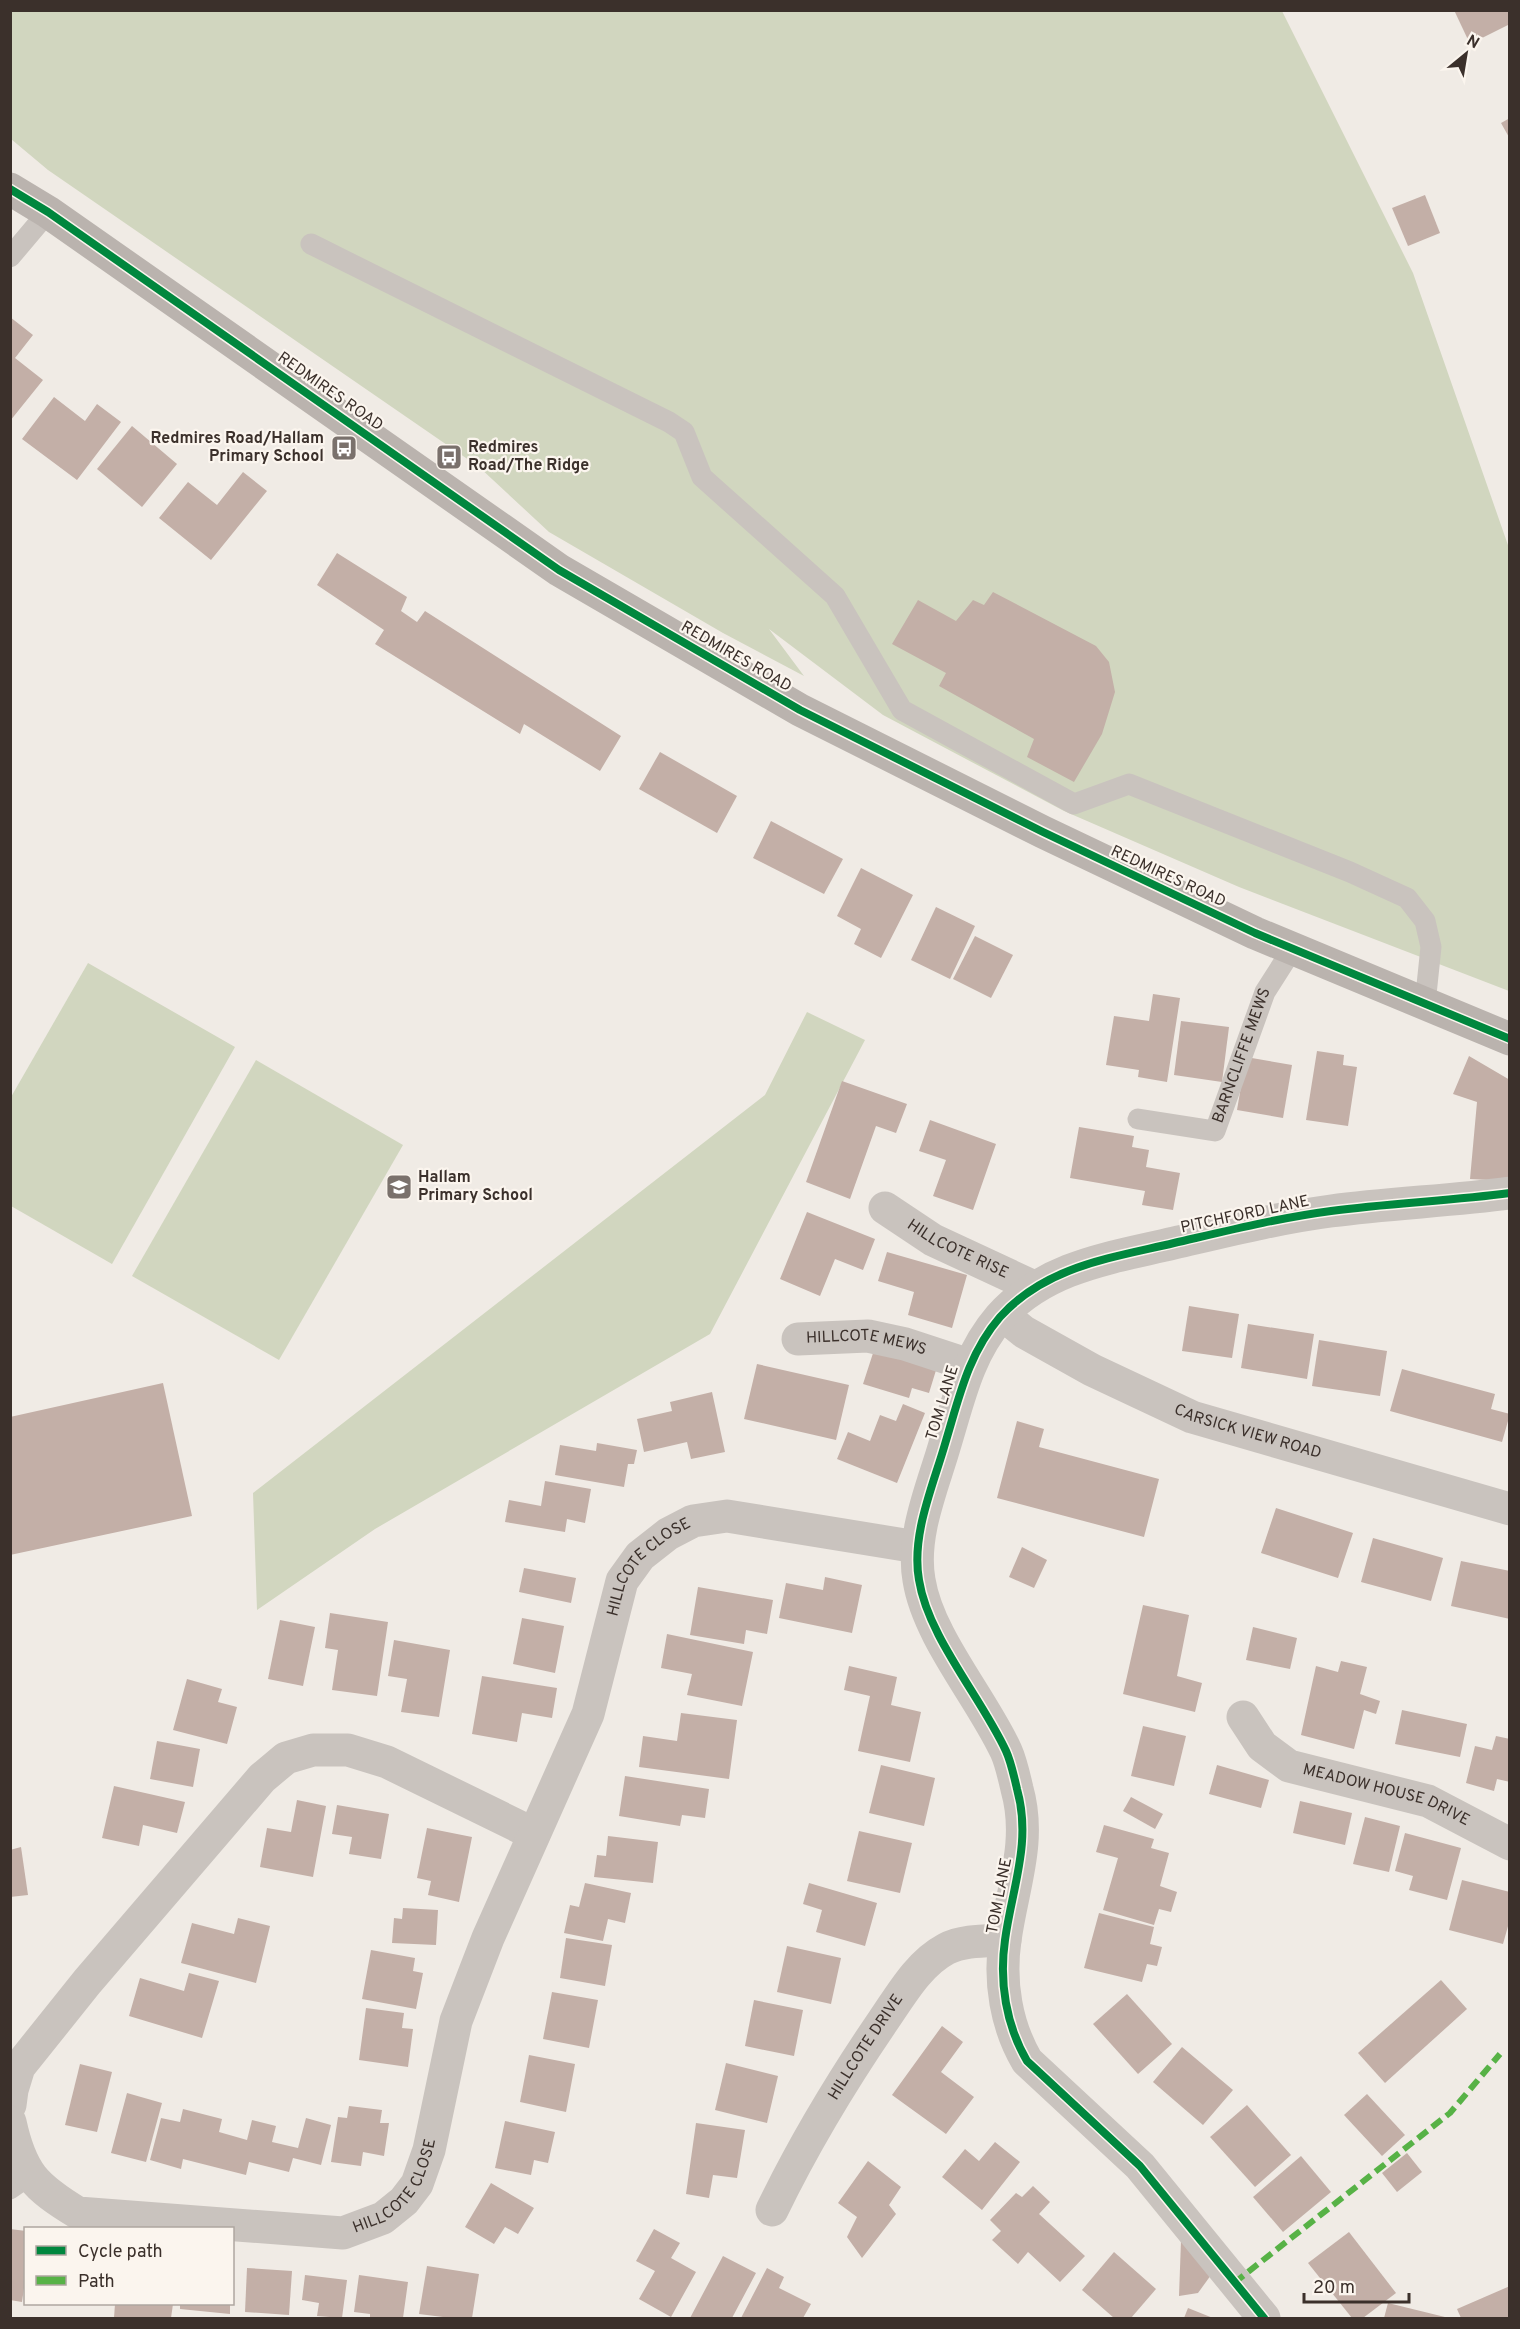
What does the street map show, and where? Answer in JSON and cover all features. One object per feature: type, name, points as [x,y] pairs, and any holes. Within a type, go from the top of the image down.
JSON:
[{"type":"street","name":"REDMIRES ROAD","points":[[10,189],[48,212],[559,570],[800,710],[1042,832],[1255,933],[1509,1039]]},
{"type":"street","name":"PITCHFORD LANE","points":[[1003,1315],[1034,1287],[1095,1262],[1234,1229],[1331,1211],[1509,1194]]},
{"type":"street","name":"HILLCOTE RISE","points":[[885,1208],[933,1240],[1034,1287]]},
{"type":"street","name":"TOM LANE","points":[[1003,1315],[981,1340],[969,1365],[927,1505],[917,1547],[918,1578],[926,1610],[1007,1752],[1020,1801],[1022,1858],[1005,1940],[1003,1978],[1009,2020],[1017,2044],[1027,2061],[1140,2166],[1264,2319]]},
{"type":"street","name":"CARSICK VIEW ROAD","points":[[1003,1315],[1024,1332],[1092,1370],[1192,1417],[1509,1509]]},
{"type":"street","name":"HILLCOTE MEWS","points":[[798,1339],[868,1336],[905,1344],[969,1365]]},
{"type":"street","name":"HILLCOTE CLOSE","points":[[10,2122],[20,2182],[78,2213],[343,2234],[383,2218],[404,2201],[417,2184],[429,2150],[456,2021],[488,1938],[588,1714],[622,1581],[640,1556],[668,1534],[693,1521],[727,1516],[917,1547]]},
{"type":"street","name":"MEADOW HOUSE DRIVE","points":[[1243,1717],[1262,1746],[1289,1766],[1428,1801],[1509,1844]]},
{"type":"street","points":[[10,2104],[19,2067],[87,1982],[262,1778],[286,1758],[314,1750],[348,1750],[387,1762],[534,1834]]},
{"type":"street","name":"HILLCOTE DRIVE","points":[[772,2210],[799,2154],[862,2051],[924,1966],[947,1949],[974,1941],[1005,1940]]},
{"type":"lane","points":[[10,257],[48,212]]},
{"type":"lane","points":[[312,244],[669,422],[684,432],[702,477],[835,596],[902,710],[1074,804],[1129,784],[1350,872],[1407,898],[1425,921],[1431,947],[1425,1004]]},
{"type":"lane","name":"BARNCLIFFE MEWS","points":[[1138,1119],[1215,1131],[1265,992],[1293,948]]},
{"type":"green space","points":[[10,11],[1282,11],[1413,273],[1509,548],[1509,991],[1239,887],[1064,811],[883,715],[769,629],[804,676],[723,633],[549,532],[479,467],[48,170],[11,139]]},
{"type":"green space","points":[[88,963],[235,1047],[112,1264],[11,1206],[11,1097]]},
{"type":"green space","points":[[807,1012],[865,1040],[710,1334],[375,1529],[257,1610],[253,1493],[765,1095]]},
{"type":"green space","points":[[256,1060],[403,1145],[279,1360],[132,1276]]},
{"type":"building","points":[[1454,10],[1510,10],[1510,24],[1470,44]]},
{"type":"building","points":[[1510,118],[1510,139],[1501,123]]},
{"type":"building","points":[[1425,195],[1440,233],[1408,246],[1392,208]]},
{"type":"building","points":[[10,317],[33,335],[15,358],[43,380],[10,421]]},
{"type":"building","points":[[54,397],[85,421],[97,404],[121,422],[77,480],[22,439]]},
{"type":"building","points":[[132,426],[177,464],[142,507],[97,469]]},
{"type":"building","points":[[243,472],[267,491],[211,560],[159,518],[188,482],[217,505]]},
{"type":"building","points":[[337,553],[407,597],[401,611],[417,622],[425,611],[621,736],[600,771],[524,724],[520,734],[375,644],[384,630],[317,585]]},
{"type":"building","points":[[993,592],[1096,646],[1109,662],[1115,692],[1102,734],[1074,782],[1027,757],[1034,739],[939,686],[946,673],[892,644],[918,600],[956,621],[973,600],[984,605]]},
{"type":"building","points":[[660,752],[737,796],[717,833],[639,789]]},
{"type":"building","points":[[771,821],[843,859],[824,894],[753,858]]},
{"type":"building","points":[[861,868],[913,895],[881,958],[854,944],[861,929],[837,916]]},
{"type":"building","points":[[936,907],[975,926],[950,979],[911,960]]},
{"type":"building","points":[[975,936],[1013,955],[991,998],[953,979]]},
{"type":"building","points":[[1153,994],[1180,998],[1167,1082],[1138,1077],[1139,1070],[1106,1065],[1114,1016],[1149,1021]]},
{"type":"building","points":[[1181,1021],[1229,1027],[1222,1082],[1174,1075]]},
{"type":"building","points":[[1317,1051],[1344,1055],[1343,1065],[1357,1067],[1348,1126],[1306,1120]]},
{"type":"building","points":[[1469,1056],[1510,1080],[1510,1181],[1470,1179],[1477,1102],[1453,1094]]},
{"type":"building","points":[[1246,1057],[1292,1065],[1283,1118],[1237,1110]]},
{"type":"building","points":[[842,1081],[907,1104],[896,1133],[876,1126],[850,1199],[806,1182]]},
{"type":"building","points":[[930,1120],[996,1144],[973,1210],[933,1196],[946,1160],[919,1151]]},
{"type":"building","points":[[1079,1127],[1134,1136],[1132,1147],[1149,1150],[1146,1167],[1180,1173],[1173,1210],[1142,1205],[1145,1191],[1070,1178]]},
{"type":"building","points":[[807,1212],[875,1239],[863,1270],[835,1259],[820,1296],[780,1279]]},
{"type":"building","points":[[887,1252],[967,1275],[952,1328],[908,1315],[914,1292],[878,1281]]},
{"type":"building","points":[[1189,1306],[1239,1314],[1232,1358],[1182,1351]]},
{"type":"building","points":[[1248,1324],[1314,1334],[1307,1379],[1241,1368]]},
{"type":"building","points":[[1319,1340],[1387,1351],[1380,1396],[1312,1386]]},
{"type":"building","points":[[875,1347],[937,1367],[929,1393],[912,1388],[909,1398],[863,1384]]},
{"type":"building","points":[[757,1364],[849,1385],[836,1440],[744,1419]]},
{"type":"building","points":[[1402,1369],[1495,1394],[1491,1409],[1510,1414],[1502,1442],[1390,1411]]},
{"type":"building","points":[[163,1383],[192,1516],[10,1555],[10,1417]]},
{"type":"building","points":[[712,1392],[725,1452],[691,1459],[687,1442],[644,1452],[637,1419],[672,1411],[670,1402]]},
{"type":"building","points":[[903,1404],[925,1413],[897,1483],[837,1459],[848,1432],[870,1441],[880,1415],[896,1421]]},
{"type":"building","points":[[1017,1421],[1044,1429],[1039,1447],[1159,1479],[1144,1537],[997,1498]]},
{"type":"building","points":[[597,1443],[637,1450],[634,1464],[628,1464],[624,1487],[555,1475],[560,1445],[596,1451]]},
{"type":"building","points":[[545,1481],[591,1489],[585,1523],[567,1519],[565,1532],[505,1522],[509,1500],[541,1506]]},
{"type":"building","points":[[1276,1508],[1353,1533],[1338,1578],[1261,1553]]},
{"type":"building","points":[[1373,1538],[1443,1558],[1431,1601],[1361,1582]]},
{"type":"building","points":[[1022,1547],[1047,1560],[1034,1588],[1009,1577]]},
{"type":"building","points":[[1461,1561],[1510,1571],[1510,1619],[1451,1606]]},
{"type":"building","points":[[524,1568],[576,1578],[571,1603],[519,1592]]},
{"type":"building","points":[[825,1577],[862,1585],[852,1633],[779,1618],[786,1583],[823,1590]]},
{"type":"building","points":[[698,1587],[773,1600],[767,1634],[746,1630],[744,1644],[690,1635]]},
{"type":"building","points":[[1143,1605],[1189,1615],[1177,1676],[1202,1683],[1195,1712],[1123,1694]]},
{"type":"building","points":[[330,1613],[388,1622],[377,1696],[332,1690],[338,1650],[325,1648]]},
{"type":"building","points":[[522,1618],[564,1626],[555,1673],[513,1664]]},
{"type":"building","points":[[280,1620],[315,1627],[303,1686],[268,1679]]},
{"type":"building","points":[[1253,1627],[1297,1638],[1290,1669],[1246,1660]]},
{"type":"building","points":[[667,1634],[753,1652],[742,1706],[687,1695],[692,1674],[661,1668]]},
{"type":"building","points":[[394,1640],[450,1650],[439,1717],[401,1712],[407,1679],[388,1676]]},
{"type":"building","points":[[1341,1661],[1367,1667],[1360,1694],[1380,1701],[1376,1714],[1364,1710],[1354,1749],[1301,1735],[1316,1666],[1338,1672]]},
{"type":"building","points":[[849,1666],[897,1677],[891,1705],[921,1712],[910,1762],[858,1751],[870,1696],[844,1690]]},
{"type":"building","points":[[482,1676],[557,1688],[552,1718],[522,1713],[517,1742],[472,1734]]},
{"type":"building","points":[[187,1679],[222,1689],[218,1702],[237,1707],[227,1744],[173,1730]]},
{"type":"building","points":[[1402,1710],[1467,1724],[1460,1757],[1395,1744]]},
{"type":"building","points":[[681,1713],[737,1720],[729,1779],[639,1767],[643,1736],[677,1741]]},
{"type":"building","points":[[1143,1726],[1186,1736],[1174,1786],[1131,1776]]},
{"type":"building","points":[[1496,1736],[1510,1739],[1510,1782],[1497,1779],[1494,1791],[1466,1783],[1475,1746],[1492,1750]]},
{"type":"building","points":[[157,1741],[200,1749],[193,1787],[150,1779]]},
{"type":"building","points":[[881,1765],[935,1778],[924,1826],[869,1813]]},
{"type":"building","points":[[1217,1765],[1269,1780],[1261,1808],[1209,1794]]},
{"type":"building","points":[[625,1776],[709,1789],[705,1818],[682,1815],[680,1826],[619,1816]]},
{"type":"building","points":[[114,1786],[185,1802],[177,1833],[143,1825],[139,1846],[102,1838]]},
{"type":"building","points":[[1131,1797],[1163,1814],[1155,1829],[1123,1811]]},
{"type":"building","points":[[297,1800],[326,1806],[313,1877],[260,1867],[267,1828],[291,1832]]},
{"type":"building","points":[[1300,1801],[1352,1813],[1345,1845],[1293,1833]]},
{"type":"building","points":[[337,1805],[389,1814],[381,1859],[349,1854],[352,1837],[332,1834]]},
{"type":"building","points":[[1365,1817],[1400,1826],[1389,1872],[1353,1864]]},
{"type":"building","points":[[1104,1825],[1154,1839],[1151,1848],[1169,1853],[1160,1886],[1177,1892],[1171,1912],[1159,1909],[1154,1925],[1103,1910],[1118,1858],[1096,1852]]},
{"type":"building","points":[[427,1828],[472,1837],[459,1902],[428,1895],[431,1881],[417,1878]]},
{"type":"building","points":[[859,1831],[912,1843],[900,1893],[847,1881]]},
{"type":"building","points":[[1405,1833],[1461,1848],[1447,1900],[1409,1890],[1413,1876],[1395,1871]]},
{"type":"building","points":[[608,1836],[658,1842],[653,1883],[594,1877],[597,1855],[606,1856]]},
{"type":"building","points":[[21,1847],[28,1895],[10,1897],[10,1850]]},
{"type":"building","points":[[1462,1880],[1510,1892],[1510,1919],[1503,1944],[1449,1930]]},
{"type":"building","points":[[585,1883],[631,1893],[625,1923],[608,1919],[603,1941],[564,1933],[570,1905],[579,1907]]},
{"type":"building","points":[[809,1883],[877,1903],[865,1946],[816,1932],[822,1910],[803,1904]]},
{"type":"building","points":[[403,1908],[438,1910],[436,1945],[392,1943],[394,1918],[402,1919]]},
{"type":"building","points":[[1099,1913],[1154,1927],[1150,1944],[1162,1947],[1157,1966],[1147,1964],[1142,1982],[1084,1968]]},
{"type":"building","points":[[238,1918],[270,1926],[256,1983],[181,1963],[192,1923],[234,1934]]},
{"type":"building","points":[[566,1938],[612,1945],[605,1986],[560,1978]]},
{"type":"building","points":[[787,1946],[841,1958],[831,2004],[777,1992]]},
{"type":"building","points":[[371,1950],[415,1958],[413,1971],[423,1973],[416,2009],[362,1999]]},
{"type":"building","points":[[189,1973],[219,1981],[202,2038],[129,2016],[140,1978],[184,1991]]},
{"type":"building","points":[[1441,1980],[1467,2009],[1385,2083],[1358,2053]]},
{"type":"building","points":[[552,1992],[598,2000],[589,2048],[543,2039]]},
{"type":"building","points":[[1127,1994],[1172,2044],[1138,2074],[1093,2024]]},
{"type":"building","points":[[754,2000],[803,2010],[794,2056],[745,2046]]},
{"type":"building","points":[[366,2008],[404,2013],[402,2028],[413,2029],[408,2067],[359,2060]]},
{"type":"building","points":[[942,2026],[963,2042],[941,2072],[974,2097],[946,2134],[892,2095]]},
{"type":"building","points":[[1182,2047],[1233,2090],[1203,2125],[1153,2082]]},
{"type":"building","points":[[529,2055],[575,2064],[566,2112],[520,2102]]},
{"type":"building","points":[[726,2063],[778,2076],[767,2123],[715,2110]]},
{"type":"building","points":[[80,2064],[112,2072],[97,2132],[65,2125]]},
{"type":"building","points":[[127,2093],[162,2103],[146,2162],[111,2153]]},
{"type":"building","points":[[1367,2094],[1405,2135],[1382,2156],[1344,2115]]},
{"type":"building","points":[[1247,2105],[1291,2155],[1255,2187],[1210,2137]]},
{"type":"building","points":[[349,2106],[382,2110],[380,2123],[389,2123],[384,2156],[363,2152],[361,2166],[331,2162],[338,2117],[347,2118]]},
{"type":"building","points":[[183,2109],[222,2119],[219,2132],[247,2140],[252,2120],[276,2126],[272,2142],[298,2148],[306,2118],[331,2125],[321,2165],[293,2158],[289,2172],[249,2162],[246,2175],[183,2159],[181,2169],[150,2160],[161,2118],[180,2122]]},
{"type":"building","points":[[505,2121],[555,2132],[548,2163],[534,2160],[531,2175],[495,2168]]},
{"type":"building","points":[[696,2123],[745,2130],[737,2178],[713,2175],[709,2198],[686,2194]]},
{"type":"building","points":[[995,2142],[1020,2162],[982,2210],[942,2177],[965,2149],[979,2161]]},
{"type":"building","points":[[1407,2153],[1422,2172],[1397,2192],[1382,2173]]},
{"type":"building","points":[[1301,2156],[1331,2192],[1283,2232],[1253,2197]]},
{"type":"building","points":[[868,2161],[901,2187],[889,2205],[896,2214],[862,2258],[847,2237],[857,2217],[838,2203]]},
{"type":"building","points":[[491,2183],[534,2208],[518,2234],[505,2227],[494,2244],[465,2227]]},
{"type":"building","points":[[1033,2186],[1050,2202],[1039,2214],[1085,2256],[1060,2282],[1028,2252],[1018,2264],[992,2240],[1001,2231],[990,2220],[1016,2193],[1022,2197]]},
{"type":"building","points":[[10,2229],[24,2231],[24,2288],[22,2302],[10,2300]]},
{"type":"building","points":[[654,2229],[680,2243],[671,2258],[696,2272],[671,2317],[639,2299],[655,2271],[636,2261]]},
{"type":"building","points":[[1349,2232],[1396,2293],[1363,2318],[1352,2318],[1308,2263]]},
{"type":"building","points":[[1181,2241],[1211,2275],[1198,2293],[1179,2296]]},
{"type":"building","points":[[1114,2252],[1156,2289],[1131,2318],[1114,2318],[1082,2290]]},
{"type":"building","points":[[723,2256],[756,2273],[732,2318],[690,2318]]},
{"type":"building","points":[[427,2266],[479,2274],[472,2318],[419,2314]]},
{"type":"building","points":[[247,2268],[292,2271],[289,2315],[245,2312]]},
{"type":"building","points":[[767,2268],[784,2277],[779,2288],[811,2304],[803,2318],[741,2318]]},
{"type":"building","points":[[305,2275],[347,2280],[342,2318],[317,2316],[319,2303],[302,2300]]},
{"type":"building","points":[[359,2275],[408,2282],[403,2318],[370,2318],[370,2314],[354,2312]]},
{"type":"building","points":[[1510,2286],[1510,2318],[1461,2318],[1457,2309]]},
{"type":"building","points":[[1388,2303],[1449,2318],[1384,2318]]},
{"type":"building","points":[[115,2305],[173,2305],[171,2318],[114,2318]]},
{"type":"building","points":[[180,2305],[230,2305],[230,2314],[180,2309]]},
{"type":"building","points":[[1188,2308],[1213,2318],[1184,2318]]},
{"type":"marked path","points":[[1234,2283],[1450,2113],[1500,2054]]},
{"type":"cycle path","points":[[10,189],[48,212],[559,570],[800,710],[1043,832],[1255,933],[1510,1039]]},
{"type":"cycle path","points":[[1264,2318],[1140,2166],[1027,2061],[1014,2033],[1006,2003],[1003,1956],[1022,1846],[1021,1809],[1006,1751],[944,1645],[924,1601],[917,1563],[924,1511],[972,1361],[1000,1317],[1038,1286],[1081,1266],[1272,1221],[1353,1208],[1510,1193]]},
{"type":"place","name":"Redmires Road/Hallam Primary School","points":[[344,448]]},
{"type":"place","name":"Redmires Road/The Ridge","points":[[449,457]]},
{"type":"place","name":"Hallam Primary School","points":[[399,1187]]}]
